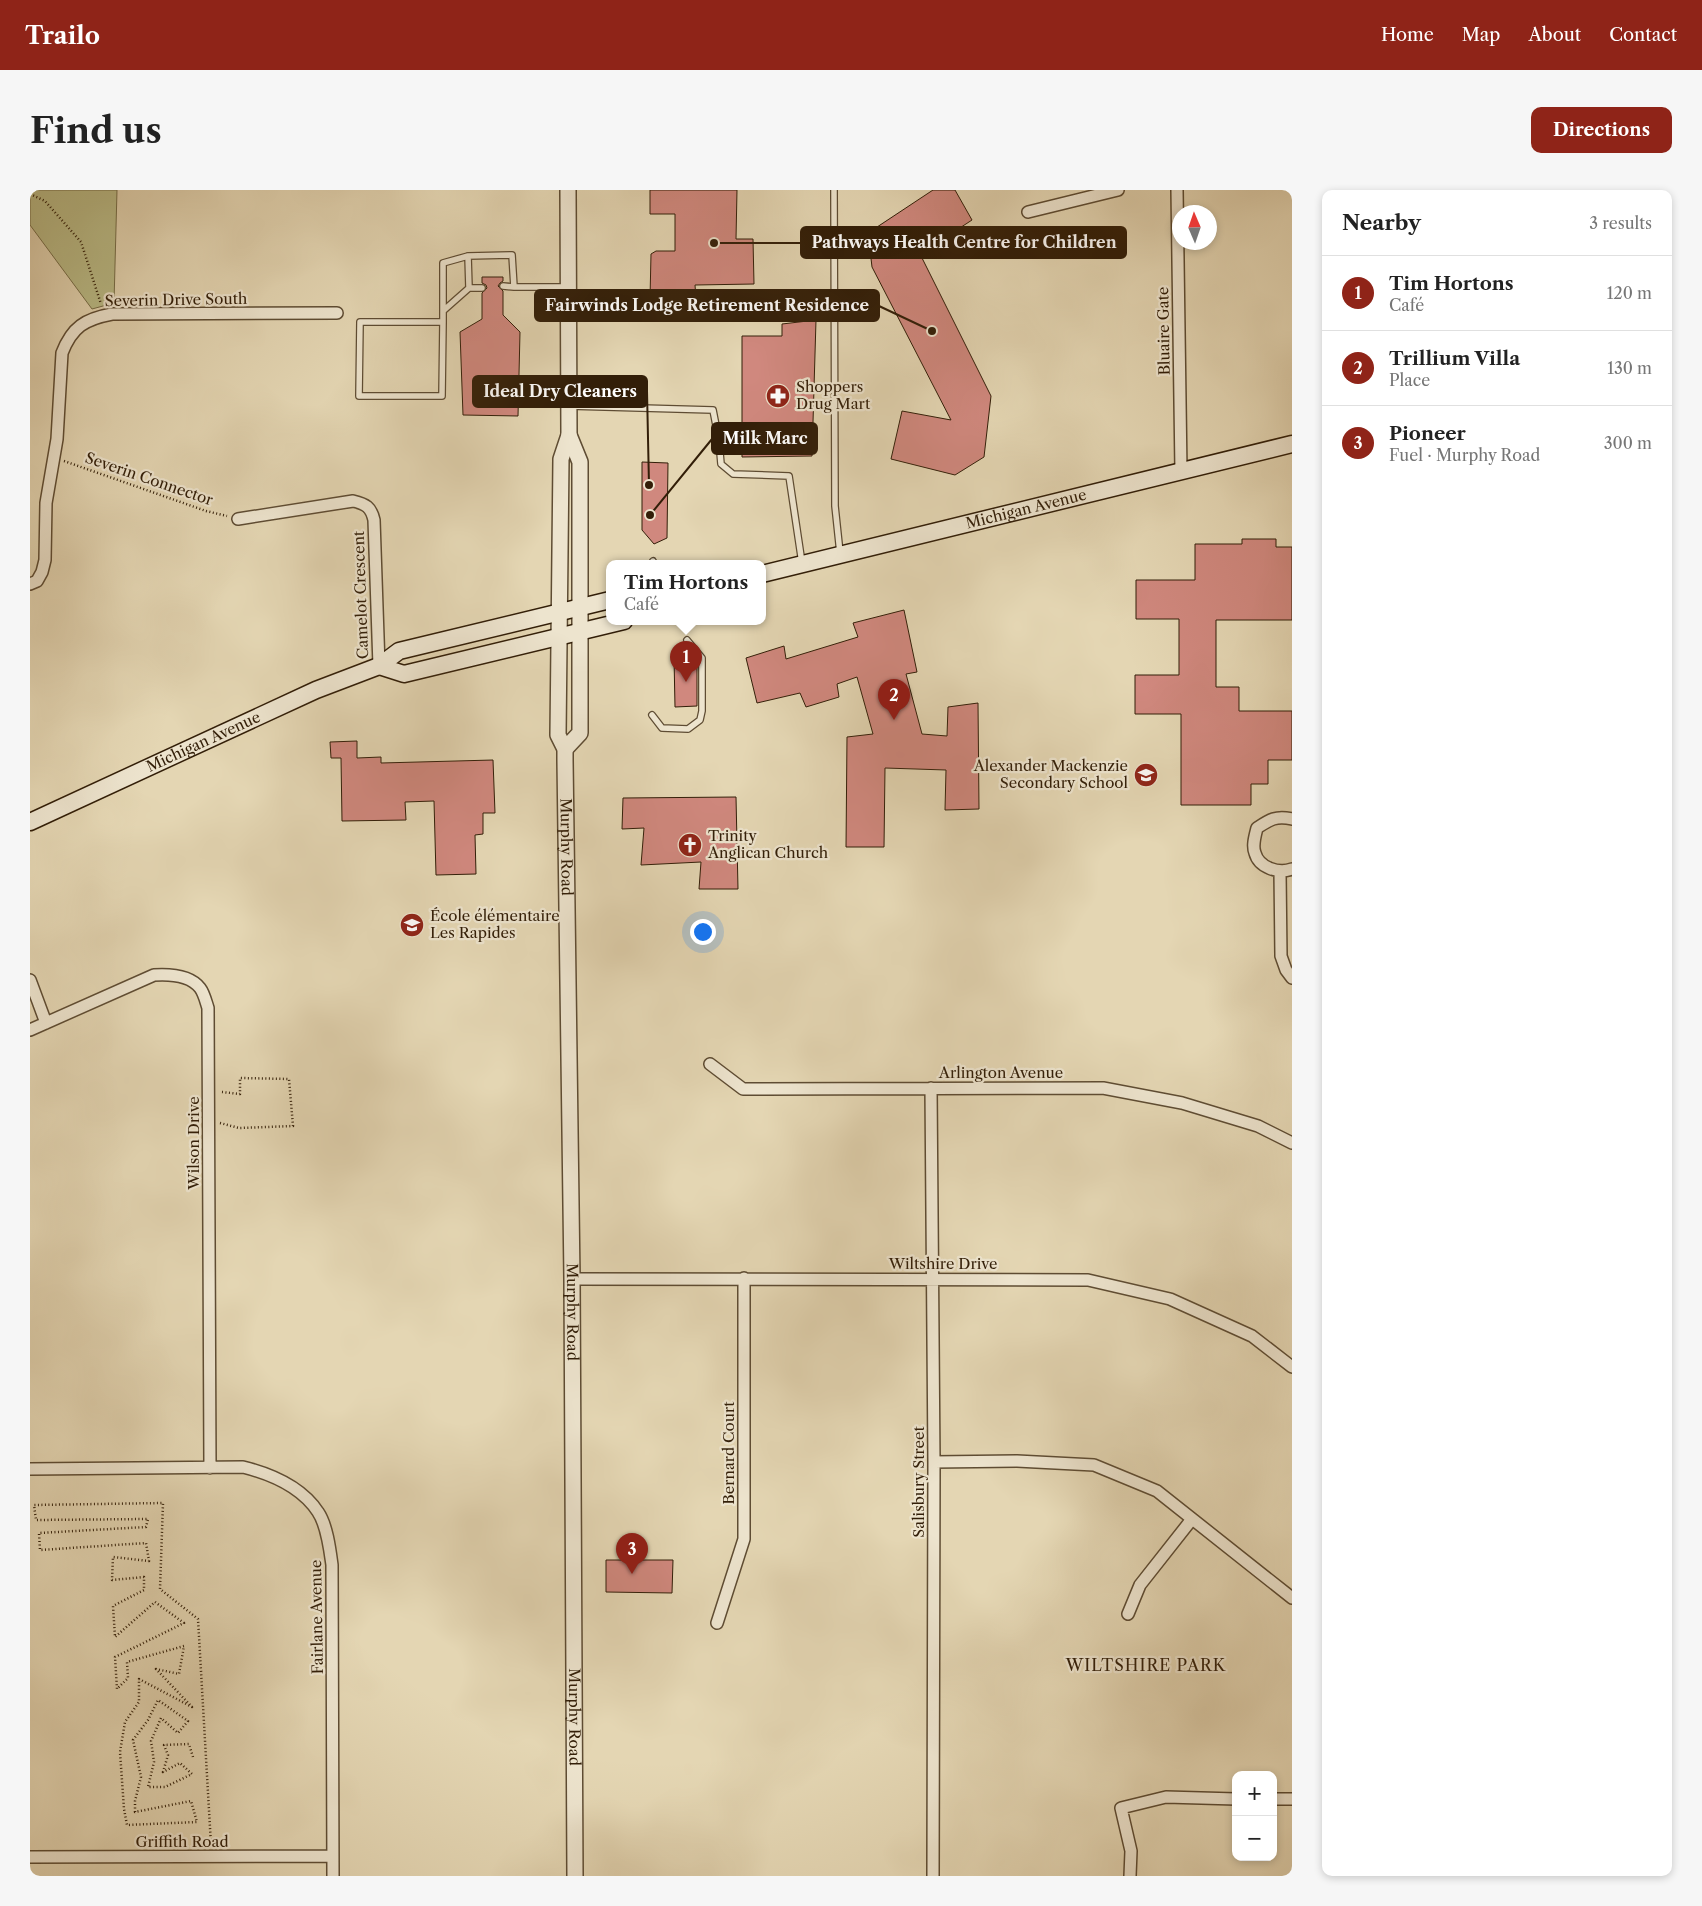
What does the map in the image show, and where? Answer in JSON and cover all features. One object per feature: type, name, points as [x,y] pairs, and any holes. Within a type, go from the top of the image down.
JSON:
[{"type":"main road","name":"Michigan Avenue","points":[[766,573],[1292,444]]},
{"type":"main road","name":"Michigan Avenue","points":[[30,822],[316,690],[379,666],[399,651],[606,601]]},
{"type":"main road","points":[[379,666],[404,674],[608,625]]},
{"type":"street","name":"Murphy Road","points":[[568,190],[569,434],[561,459],[558,735],[565,749],[572,1279],[575,1876]]},
{"type":"street","points":[[1028,212],[1118,190]]},
{"type":"street","name":"Bluaire Gate","points":[[1177,190],[1181,472]]},
{"type":"street","name":"Severin Drive South","points":[[30,584],[37,581],[45,560],[46,503],[57,439],[62,353],[66,343],[78,327],[97,316],[105,315],[337,313]]},
{"type":"street","name":"Murphy Road","points":[[565,749],[580,732],[580,462],[569,434]]},
{"type":"street","name":"Camelot Crescent","points":[[238,518],[353,501],[364,503],[371,510],[374,520],[379,666]]},
{"type":"street","points":[[1292,819],[1285,817],[1271,818],[1257,828],[1254,842],[1254,853],[1263,866],[1280,872],[1292,869]]},
{"type":"street","points":[[1280,872],[1287,902],[1281,956],[1286,970],[1292,978]]},
{"type":"street","name":"Wilson Drive","points":[[46,1023],[154,975],[171,974],[189,979],[200,989],[208,1008],[210,1468]]},
{"type":"street","points":[[30,980],[46,1023],[30,1030]]},
{"type":"street","name":"Arlington Avenue","points":[[710,1064],[742,1088],[1103,1088],[1182,1103],[1258,1126],[1292,1142]]},
{"type":"street","name":"Salisbury Street","points":[[931,1088],[934,1462],[933,1876]]},
{"type":"street","name":"Bernard Court","points":[[717,1623],[744,1538],[744,1278]]},
{"type":"street","name":"Wiltshire Drive","points":[[572,1279],[1088,1280],[1170,1299],[1252,1336],[1292,1367]]},
{"type":"street","points":[[934,1462],[1017,1461],[1094,1465],[1157,1491],[1292,1598]]},
{"type":"street","name":"Fairlane Avenue","points":[[30,1468],[243,1467],[267,1473],[283,1481],[306,1499],[319,1513],[329,1544],[332,1565],[333,1876]]},
{"type":"street","points":[[1128,1614],[1140,1585],[1192,1519]]},
{"type":"street","points":[[1130,1876],[1130,1851],[1121,1808],[1166,1797],[1232,1799]]},
{"type":"street","points":[[1277,1799],[1292,1799]]},
{"type":"street","name":"Griffith Road","points":[[30,1857],[333,1856]]},
{"type":"lane","points":[[834,190],[835,506],[841,555]]},
{"type":"lane","points":[[443,322],[360,322],[359,396],[442,396],[443,322],[442,311],[443,263],[468,256],[512,256],[514,287]]},
{"type":"lane","points":[[468,256],[469,288]]},
{"type":"lane","points":[[503,286],[569,287]]},
{"type":"lane","points":[[442,311],[469,288],[482,288]]},
{"type":"lane","points":[[569,406],[713,410],[719,441],[720,464],[733,474],[789,476],[802,564]]},
{"type":"lane","points":[[652,716],[662,728],[688,728],[700,720],[702,711],[702,658],[687,640]]},
{"type":"path","points":[[30,194],[44,201],[81,242],[105,315]]},
{"type":"path","name":"Severin Connector","points":[[54,457],[206,511],[238,518]]},
{"type":"path","points":[[208,1091],[240,1094],[240,1078],[289,1079],[293,1126],[239,1128],[208,1120]]},
{"type":"path","points":[[193,1757],[189,1744],[164,1745],[168,1755],[163,1772],[180,1763],[192,1774],[165,1787],[148,1787],[154,1762],[151,1741],[161,1718],[178,1733],[188,1721],[158,1700],[148,1720],[133,1740],[141,1776],[135,1801],[136,1812],[191,1801],[197,1822],[127,1825],[120,1752],[125,1722],[139,1702],[139,1679],[192,1707],[156,1669],[179,1674],[184,1646],[127,1662],[128,1678],[118,1689],[115,1658],[184,1623],[155,1602],[115,1637],[113,1606],[144,1590],[144,1577],[112,1580],[113,1557],[149,1561],[146,1543],[40,1550],[39,1533],[146,1527],[148,1520],[36,1520],[34,1505],[163,1503],[160,1588],[198,1619],[212,1857]]},
{"type":"green space","points":[[30,190],[117,190],[114,303],[92,309],[30,225]]},
{"type":"building","points":[[650,190],[737,190],[736,239],[753,239],[754,284],[695,285],[696,299],[650,299],[651,254],[656,251],[675,251],[675,214],[650,214]]},
{"type":"building","points":[[933,190],[955,190],[972,220],[920,254],[991,396],[984,457],[955,475],[891,459],[902,411],[951,420],[872,267],[868,233]]},
{"type":"building","points":[[482,277],[503,277],[503,281],[498,286],[503,291],[503,315],[520,332],[518,416],[463,415],[460,332],[482,319],[482,293],[487,288],[482,283]]},
{"type":"building","name":"Shoppers Drug Mart","points":[[816,320],[812,456],[742,457],[742,336],[782,336],[782,324]]},
{"type":"building","points":[[642,462],[668,463],[667,538],[654,544],[642,530]]},
{"type":"building","points":[[1242,539],[1276,539],[1276,547],[1292,547],[1292,620],[1216,620],[1216,687],[1239,687],[1239,711],[1292,711],[1292,760],[1268,760],[1268,784],[1251,784],[1251,805],[1181,805],[1181,714],[1135,714],[1135,675],[1179,675],[1179,619],[1136,619],[1136,580],[1195,580],[1195,544],[1242,544]]},
{"type":"building","points":[[904,610],[917,672],[906,674],[922,734],[947,736],[948,707],[978,703],[979,809],[945,810],[946,770],[885,768],[884,847],[846,847],[847,737],[873,734],[857,677],[837,684],[839,697],[806,707],[800,693],[757,703],[746,658],[784,646],[786,659],[858,637],[853,623]]},
{"type":"building","points":[[674,657],[695,657],[697,659],[697,706],[675,707]]},
{"type":"building","points":[[357,741],[357,758],[381,757],[381,763],[493,760],[495,813],[483,813],[483,834],[475,835],[476,874],[436,875],[434,801],[405,802],[406,820],[342,821],[341,758],[331,758],[330,742]]},
{"type":"building","name":"Trinity Anglican Church","points":[[736,797],[738,889],[699,889],[701,862],[641,865],[644,828],[622,829],[623,798]]},
{"type":"building","points":[[606,1560],[673,1560],[672,1593],[606,1592]]},
{"type":"place","name":"Pathways Health Centre for Children","points":[[714,243]]},
{"type":"place","name":"Fairwinds Lodge Retirement Residence","points":[[932,331]]},
{"type":"place","name":"Shoppers Drug Mart","points":[[778,396]]},
{"type":"place","name":"Ideal Dry Cleaners","points":[[649,485]]},
{"type":"place","name":"Milk Marc","points":[[650,515]]},
{"type":"place","name":"Tim Hortons","points":[[686,682]]},
{"type":"place","name":"Trillium Villa","points":[[894,720]]},
{"type":"place","name":"Alexander Mackenzie Secondary School","points":[[1146,775]]},
{"type":"place","name":"Trinity Anglican Church","points":[[690,845]]},
{"type":"place","name":"École élémentaire Les Rapides","points":[[412,925]]},
{"type":"place","name":"Pioneer","points":[[632,1574]]},
{"type":"district","name":"WILTSHIRE PARK","points":[[1146,1665]]}]
